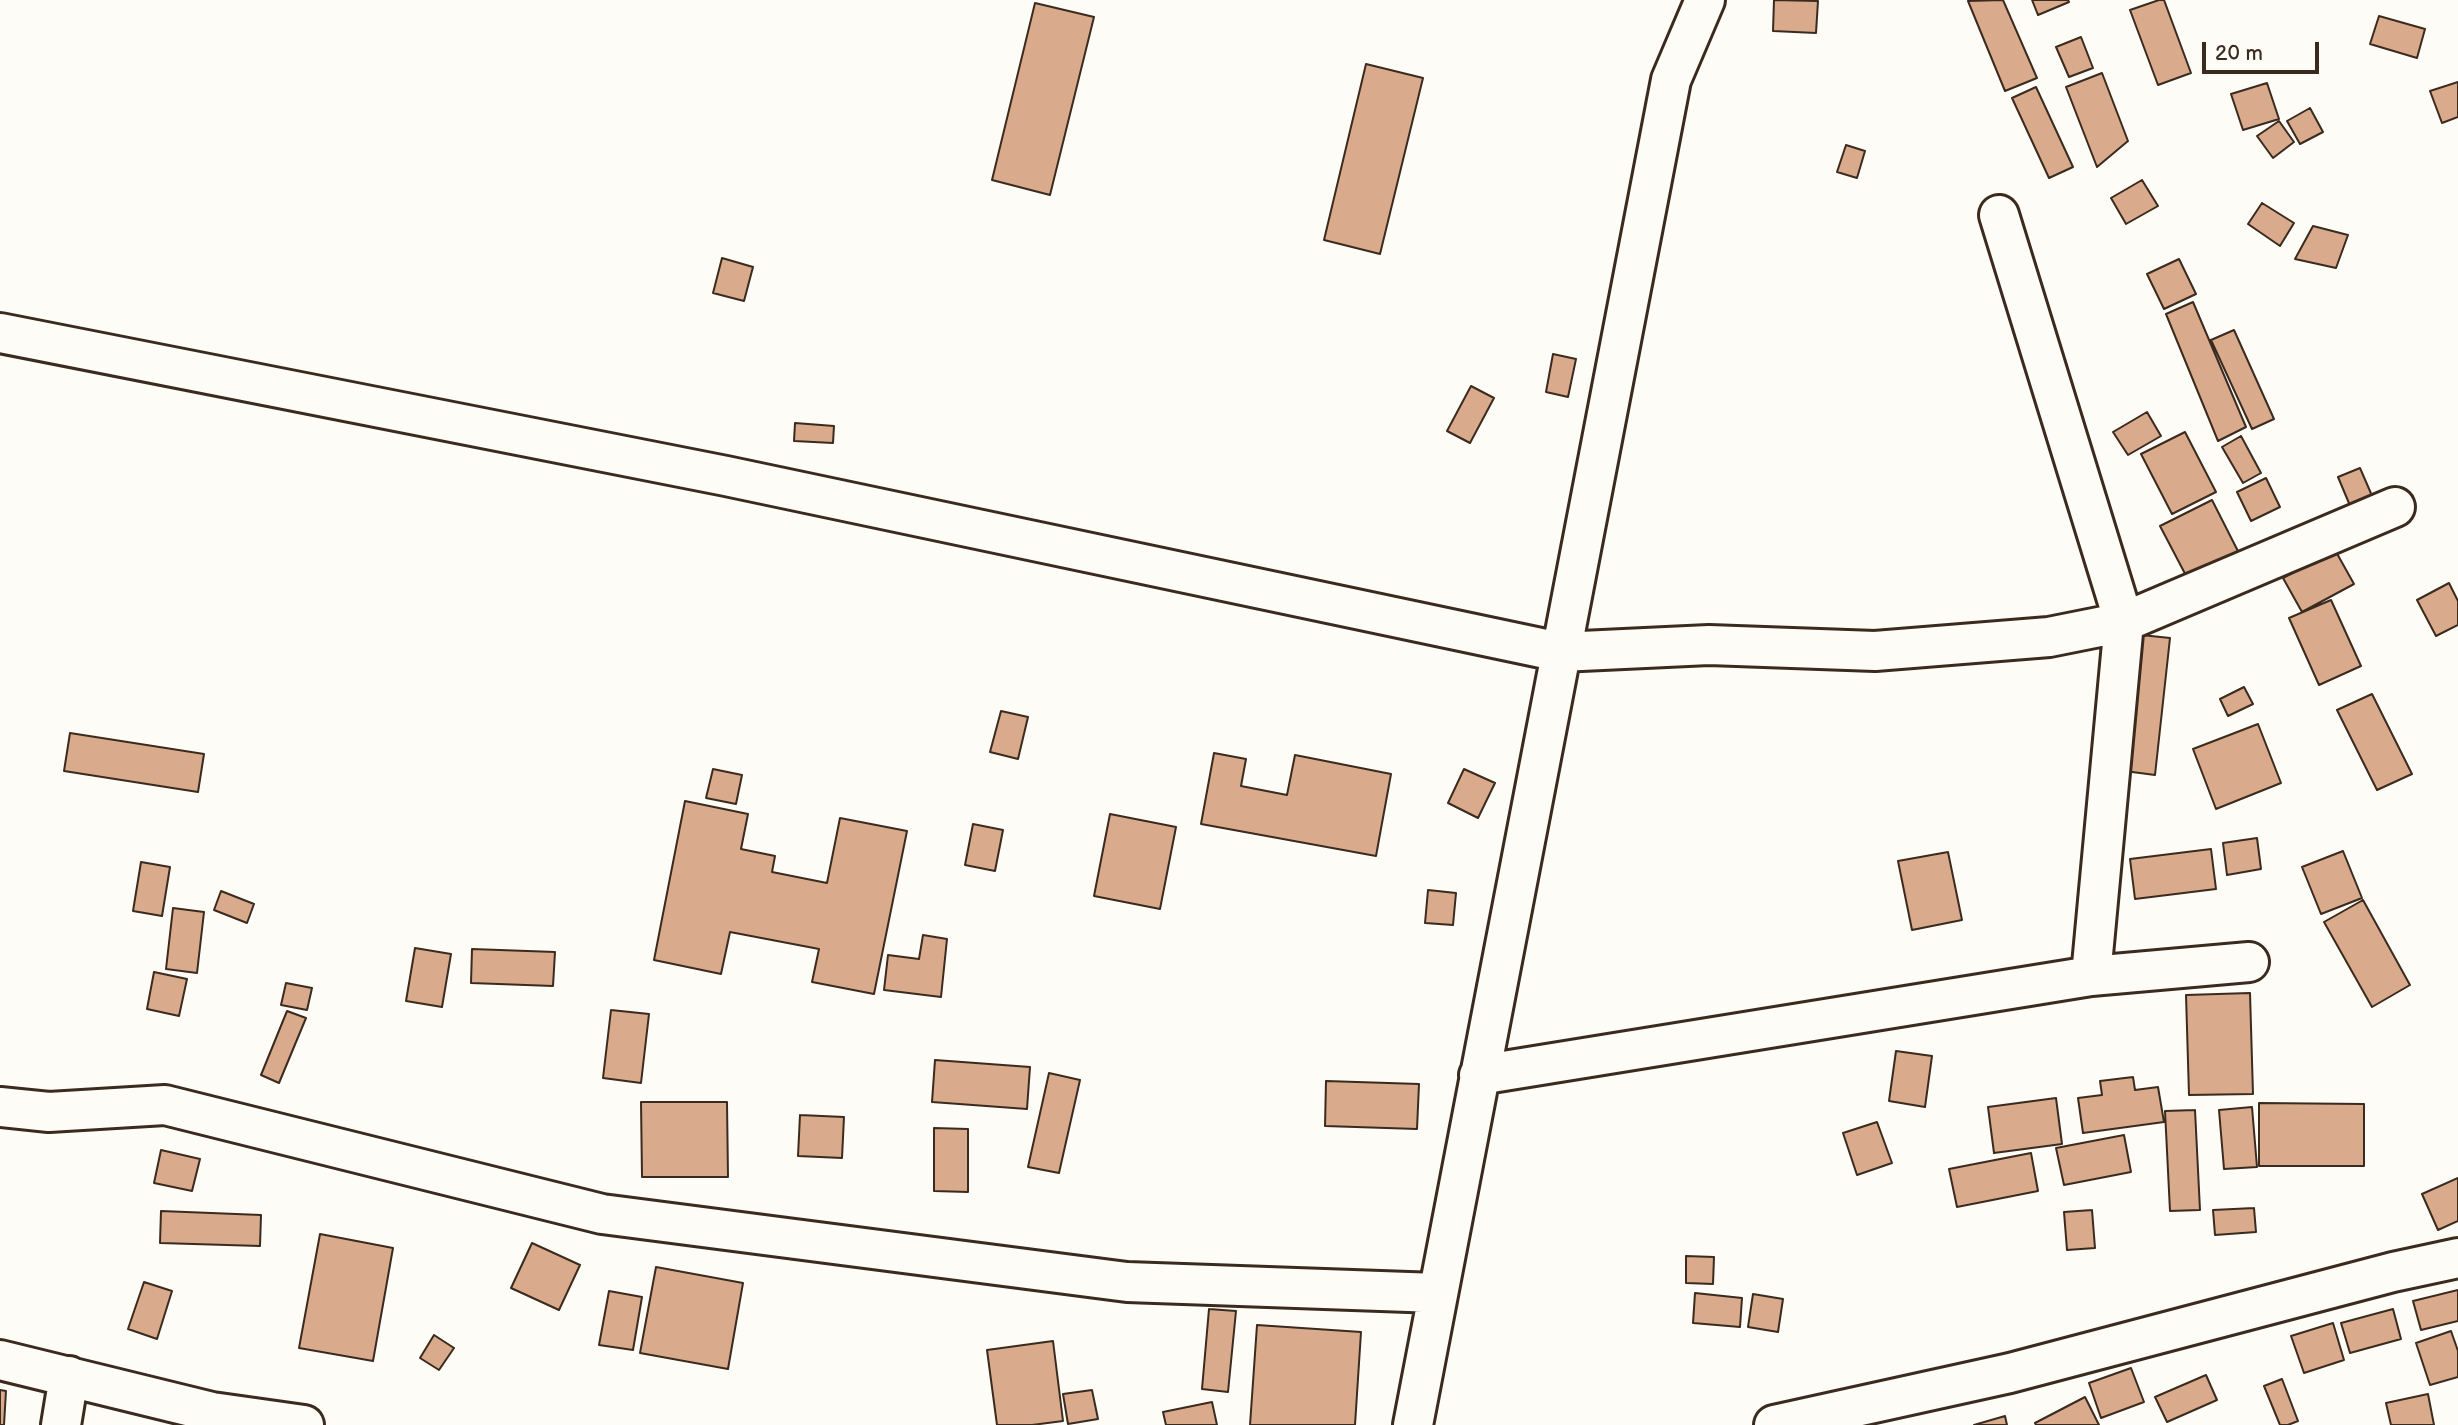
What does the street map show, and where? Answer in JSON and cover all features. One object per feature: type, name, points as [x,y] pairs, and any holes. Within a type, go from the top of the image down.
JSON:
[{"type":"street","points":[[1413,1425],[1671,80],[1705,0]]},
{"type":"street","points":[[1999,215],[2124,622],[2091,976]]},
{"type":"street","points":[[0,333],[713,474],[1560,652],[1709,646],[1875,651],[2049,636],[2124,622],[2395,507]]},
{"type":"street","points":[[1479,1075],[2091,976],[2249,962]]},
{"type":"street","points":[[0,1108],[48,1112],[165,1105],[602,1213],[1127,1282],[1437,1293]]},
{"type":"street","points":[[1774,1425],[2010,1373],[2393,1272],[2458,1258]]},
{"type":"street","points":[[0,1360],[69,1376],[203,1418],[304,1425]]},
{"type":"street","points":[[61,1425],[69,1376]]},
{"type":"building","points":[[1774,0],[1818,1],[1816,33],[1773,31]]},
{"type":"building","points":[[2003,0],[2037,78],[2005,91],[1968,1]]},
{"type":"building","points":[[2032,0],[2068,0],[2069,2],[2038,15]]},
{"type":"building","points":[[2164,0],[2191,73],[2158,85],[2130,10]]},
{"type":"building","points":[[1035,3],[1094,17],[1050,195],[992,180]]},
{"type":"building","points":[[2379,16],[2425,29],[2417,58],[2370,44]]},
{"type":"building","points":[[2081,37],[2093,68],[2069,77],[2056,47]]},
{"type":"building","points":[[1366,64],[1423,78],[1380,254],[1324,240]]},
{"type":"building","points":[[2102,73],[2128,141],[2097,167],[2066,87]]},
{"type":"building","points":[[2458,82],[2458,117],[2442,123],[2430,91]]},
{"type":"building","points":[[2267,83],[2279,119],[2243,130],[2231,94]]},
{"type":"building","points":[[2036,87],[2073,167],[2049,178],[2012,98]]},
{"type":"building","points":[[2310,108],[2323,132],[2300,144],[2287,121]]},
{"type":"building","points":[[2279,121],[2294,142],[2273,158],[2257,136]]},
{"type":"building","points":[[1846,145],[1865,151],[1857,178],[1837,172]]},
{"type":"building","points":[[2142,180],[2158,206],[2126,224],[2111,198]]},
{"type":"building","points":[[2262,203],[2294,223],[2280,246],[2248,224]]},
{"type":"building","points":[[2313,226],[2348,235],[2336,268],[2295,259]]},
{"type":"building","points":[[722,258],[753,267],[744,301],[713,293]]},
{"type":"building","points":[[2179,259],[2196,294],[2164,309],[2147,274]]},
{"type":"building","points":[[2193,302],[2246,427],[2218,441],[2166,314]]},
{"type":"building","points":[[2234,330],[2274,419],[2252,429],[2211,340]]},
{"type":"building","points":[[1553,354],[1576,359],[1568,397],[1546,392]]},
{"type":"building","points":[[1471,386],[1494,398],[1470,443],[1447,431]]},
{"type":"building","points":[[2147,412],[2161,436],[2128,455],[2113,432]]},
{"type":"building","points":[[795,423],[834,426],[833,443],[794,441]]},
{"type":"building","points":[[2185,432],[2216,492],[2172,514],[2141,454]]},
{"type":"building","points":[[2241,436],[2261,473],[2243,483],[2222,447]]},
{"type":"building","points":[[2360,468],[2373,498],[2351,508],[2338,477]]},
{"type":"building","points":[[2266,478],[2280,507],[2251,521],[2237,492]]},
{"type":"building","points":[[2212,500],[2243,561],[2192,587],[2160,526]]},
{"type":"building","points":[[2335,550],[2354,584],[2302,612],[2283,578]]},
{"type":"building","points":[[2449,583],[2458,601],[2458,625],[2436,636],[2417,600]]},
{"type":"building","points":[[2331,600],[2361,666],[2319,685],[2289,618]]},
{"type":"building","points":[[2132,634],[2170,638],[2155,775],[2117,770]]},
{"type":"building","points":[[2244,687],[2253,704],[2228,716],[2220,699]]},
{"type":"building","points":[[2372,694],[2412,774],[2377,790],[2337,710]]},
{"type":"building","points":[[1001,711],[1028,717],[1018,759],[990,752]]},
{"type":"building","points":[[2258,724],[2281,783],[2216,809],[2193,749]]},
{"type":"building","points":[[70,733],[204,754],[198,792],[64,771]]},
{"type":"building","points":[[1214,753],[1246,759],[1241,786],[1287,795],[1295,755],[1391,774],[1376,856],[1201,824]]},
{"type":"building","points":[[713,769],[742,775],[736,804],[706,798]]},
{"type":"building","points":[[1464,769],[1495,783],[1478,818],[1448,803]]},
{"type":"building","points":[[685,801],[748,814],[741,849],[775,856],[772,872],[827,883],[840,818],[907,831],[874,994],[812,982],[819,949],[730,932],[721,974],[654,960]]},
{"type":"building","points":[[1110,814],[1176,827],[1160,909],[1094,896]]},
{"type":"building","points":[[973,824],[1003,830],[995,871],[965,865]]},
{"type":"building","points":[[2257,838],[2261,869],[2227,875],[2223,843]]},
{"type":"building","points":[[2211,849],[2216,889],[2135,899],[2130,859]]},
{"type":"building","points":[[2343,851],[2362,898],[2321,914],[2302,867]]},
{"type":"building","points":[[1948,852],[1962,920],[1912,930],[1898,861]]},
{"type":"building","points":[[141,862],[170,867],[162,916],[133,911]]},
{"type":"building","points":[[1428,890],[1456,893],[1453,925],[1425,923]]},
{"type":"building","points":[[221,891],[254,904],[247,923],[214,910]]},
{"type":"building","points":[[2363,900],[2410,985],[2372,1007],[2324,922]]},
{"type":"building","points":[[173,908],[204,912],[197,973],[166,969]]},
{"type":"building","points":[[923,935],[947,939],[941,997],[884,990],[888,955],[919,959]]},
{"type":"building","points":[[415,948],[451,954],[442,1007],[406,1001]]},
{"type":"building","points":[[472,949],[555,952],[553,986],[471,983]]},
{"type":"building","points":[[154,972],[187,979],[179,1016],[147,1009]]},
{"type":"building","points":[[286,983],[312,988],[307,1010],[281,1005]]},
{"type":"building","points":[[2250,993],[2253,1094],[2189,1095],[2186,995]]},
{"type":"building","points":[[611,1010],[649,1014],[641,1083],[603,1078]]},
{"type":"building","points":[[287,1011],[306,1018],[279,1083],[261,1075]]},
{"type":"building","points":[[1896,1051],[1932,1056],[1925,1107],[1889,1101]]},
{"type":"building","points":[[935,1060],[1030,1067],[1027,1109],[932,1102]]},
{"type":"building","points":[[1049,1073],[1080,1080],[1059,1173],[1028,1167]]},
{"type":"building","points":[[2133,1077],[2135,1090],[2158,1087],[2164,1122],[2083,1133],[2078,1098],[2102,1095],[2100,1081]]},
{"type":"building","points":[[1326,1081],[1419,1084],[1417,1129],[1325,1126]]},
{"type":"building","points":[[2056,1098],[2062,1144],[1994,1153],[1988,1107]]},
{"type":"building","points":[[641,1102],[727,1102],[728,1177],[642,1177]]},
{"type":"building","points":[[2259,1103],[2364,1104],[2364,1166],[2259,1166]]},
{"type":"building","points":[[2252,1107],[2257,1167],[2224,1169],[2219,1110]]},
{"type":"building","points":[[2195,1110],[2200,1210],[2170,1211],[2165,1111]]},
{"type":"building","points":[[800,1115],[844,1117],[842,1158],[798,1156]]},
{"type":"building","points":[[1877,1122],[1892,1163],[1857,1175],[1843,1133]]},
{"type":"building","points":[[934,1128],[968,1129],[968,1192],[934,1191]]},
{"type":"building","points":[[2124,1135],[2131,1172],[2064,1185],[2056,1148]]},
{"type":"building","points":[[161,1150],[200,1159],[192,1191],[154,1183]]},
{"type":"building","points":[[2031,1153],[2038,1191],[1957,1207],[1949,1169]]},
{"type":"building","points":[[2458,1178],[2458,1221],[2438,1230],[2422,1194]]},
{"type":"building","points":[[2254,1208],[2256,1232],[2215,1235],[2213,1210]]},
{"type":"building","points":[[2092,1210],[2095,1248],[2067,1250],[2064,1212]]},
{"type":"building","points":[[161,1211],[261,1215],[260,1246],[160,1243]]},
{"type":"building","points":[[320,1234],[393,1248],[373,1361],[299,1348]]},
{"type":"building","points":[[532,1243],[580,1265],[559,1310],[511,1288]]},
{"type":"building","points":[[1686,1256],[1714,1257],[1713,1284],[1686,1283]]},
{"type":"building","points":[[656,1267],[743,1283],[728,1369],[640,1353]]},
{"type":"building","points":[[144,1282],[172,1291],[157,1339],[128,1329]]},
{"type":"building","points":[[2458,1290],[2458,1321],[2421,1330],[2413,1301]]},
{"type":"building","points":[[609,1291],[642,1297],[633,1350],[599,1345]]},
{"type":"building","points":[[1695,1293],[1742,1298],[1740,1327],[1693,1323]]},
{"type":"building","points":[[1753,1294],[1783,1299],[1778,1332],[1748,1327]]},
{"type":"building","points":[[1209,1309],[1236,1311],[1228,1392],[1202,1389]]},
{"type":"building","points":[[2393,1309],[2401,1339],[2350,1353],[2341,1323]]},
{"type":"building","points":[[2333,1323],[2344,1360],[2304,1373],[2291,1336]]},
{"type":"building","points":[[1257,1325],[1361,1332],[1355,1425],[1250,1425]]},
{"type":"building","points":[[2451,1331],[2458,1351],[2458,1377],[2430,1385],[2416,1343]]},
{"type":"building","points":[[434,1335],[454,1348],[439,1370],[420,1358]]},
{"type":"building","points":[[1053,1341],[1063,1421],[1032,1425],[997,1425],[987,1350]]},
{"type":"building","points":[[2131,1368],[2144,1402],[2101,1418],[2089,1383]]},
{"type":"building","points":[[2206,1375],[2217,1400],[2167,1422],[2155,1397]]},
{"type":"building","points":[[2282,1379],[2298,1421],[2288,1425],[2280,1425],[2264,1386]]},
{"type":"building","points":[[0,1390],[6,1391],[4,1425],[0,1425]]},
{"type":"building","points":[[1092,1390],[1098,1419],[1068,1424],[1063,1394]]},
{"type":"building","points":[[2428,1394],[2434,1425],[2391,1425],[2386,1403]]},
{"type":"building","points":[[2085,1397],[2099,1425],[2036,1425],[2035,1423]]},
{"type":"building","points":[[1212,1402],[1217,1425],[1166,1425],[1163,1412]]},
{"type":"building","points":[[2005,1416],[2007,1425],[1974,1425]]}]
